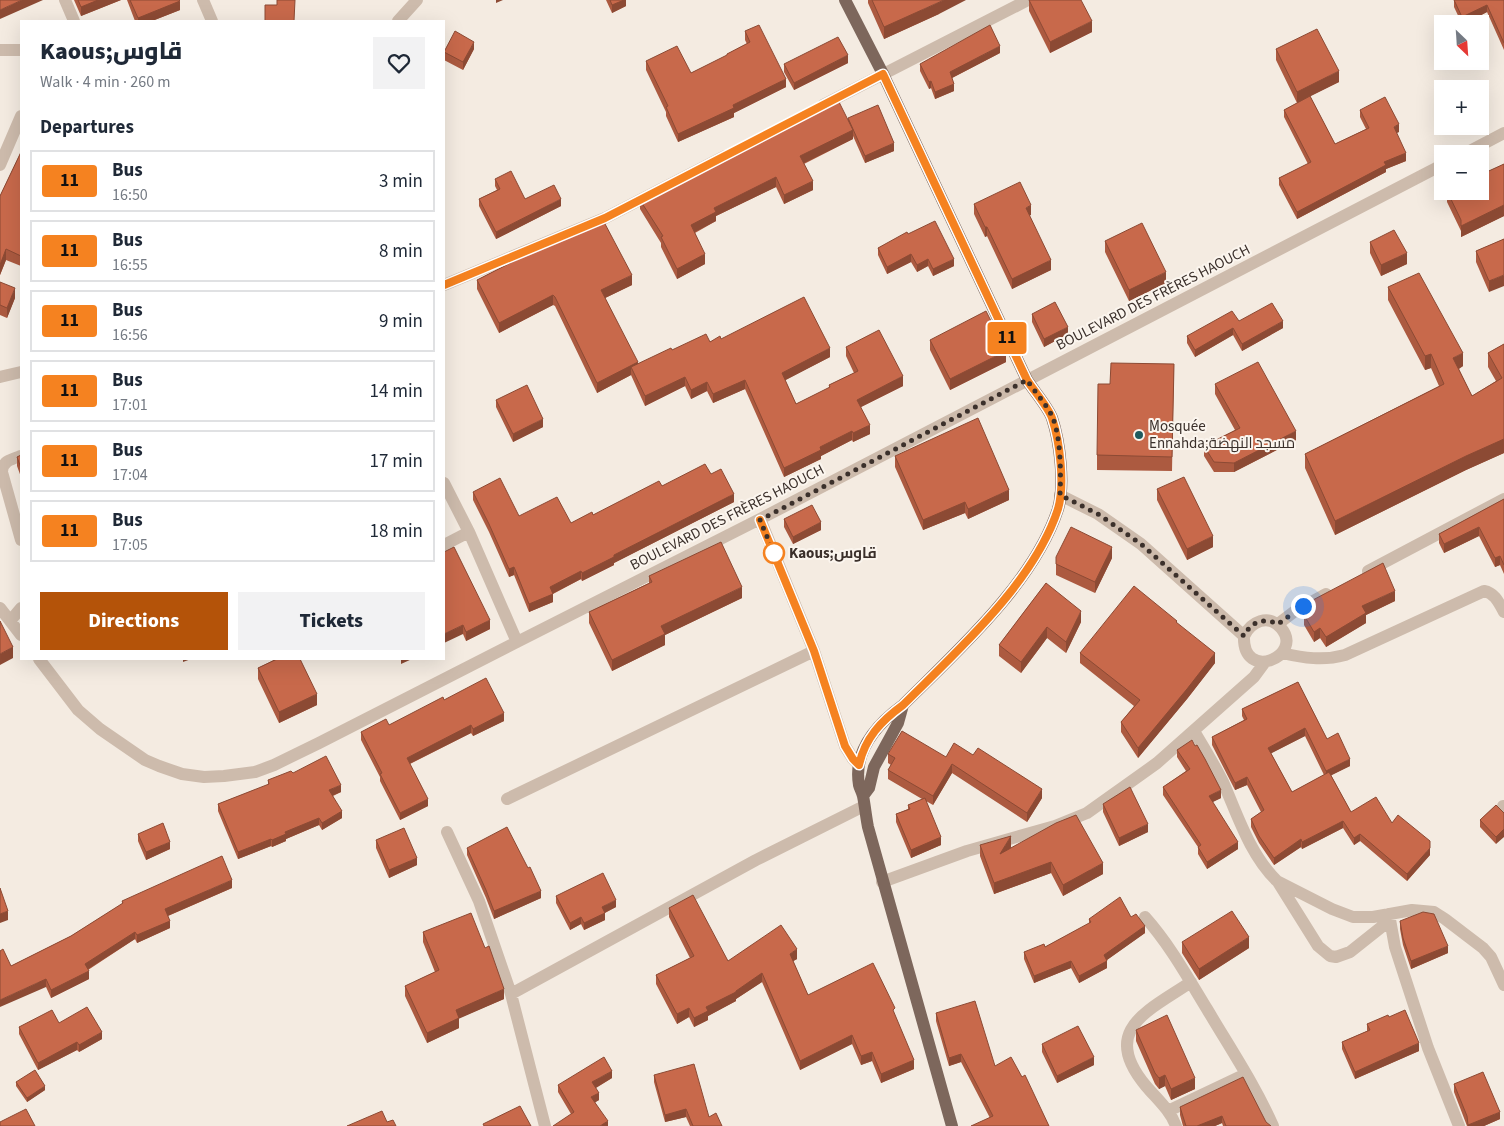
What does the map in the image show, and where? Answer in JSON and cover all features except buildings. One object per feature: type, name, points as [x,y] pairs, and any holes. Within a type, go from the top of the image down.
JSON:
[{"type":"main road","points":[[845,0],[883,74],[1027,380],[1052,417],[1061,474],[1058,508],[1030,564],[979,630],[903,705],[889,715],[869,738],[865,744],[859,765],[859,786],[882,882],[952,1126]]},
{"type":"main road","points":[[863,801],[869,788],[874,767],[882,749],[898,723],[903,705]]},
{"type":"street","points":[[65,0],[70,20]]},
{"type":"street","points":[[203,0],[212,20]]},
{"type":"street","points":[[399,20],[417,0]]},
{"type":"street","points":[[813,110],[1028,0]]},
{"type":"street","points":[[0,50],[20,49]]},
{"type":"street","points":[[0,165],[20,118]]},
{"type":"street","points":[[1481,145],[1504,133]]},
{"type":"street","points":[[445,285],[605,218],[735,151]]},
{"type":"street","name":"BOULEVARD DES FRÈRES HAOUCH","points":[[39,660],[78,710],[121,745],[159,766],[182,774],[204,777],[244,774],[274,765],[760,520],[1434,169]]},
{"type":"street","points":[[0,377],[20,372]]},
{"type":"street","points":[[20,456],[6,462],[2,466],[2,472],[20,536]]},
{"type":"street","points":[[445,484],[469,532],[517,642]]},
{"type":"street","points":[[1060,495],[1098,514],[1141,544],[1244,636]]},
{"type":"street","points":[[1355,578],[1504,498]]},
{"type":"street","points":[[760,520],[814,651],[845,746],[859,765]]},
{"type":"street","points":[[445,544],[469,532]]},
{"type":"street","points":[[1278,624],[1295,611],[1338,587]]},
{"type":"street","points":[[1282,653],[1311,659],[1334,658],[1345,655],[1484,591],[1495,596],[1504,612]]},
{"type":"street","points":[[0,608],[20,634]]},
{"type":"street","points":[[11,620],[20,609]]},
{"type":"street","points":[[1261,620],[1270,620],[1278,624],[1283,630],[1285,638],[1285,646],[1282,653],[1276,659],[1265,662],[1252,658],[1244,645],[1244,636],[1247,629],[1253,623],[1261,620]]},
{"type":"street","points":[[507,799],[814,651]]},
{"type":"street","points":[[882,882],[966,851],[1055,826],[1087,813],[1157,763],[1194,732],[1254,677],[1265,662]]},
{"type":"street","points":[[1194,732],[1211,759],[1257,855],[1277,881],[1318,946],[1330,956],[1336,957],[1350,952],[1389,917]]},
{"type":"street","points":[[511,994],[863,801]]},
{"type":"street","points":[[447,832],[479,901],[511,994],[545,1126]]},
{"type":"street","points":[[1277,881],[1342,914],[1362,918],[1389,917],[1412,910],[1434,912],[1483,948],[1491,957],[1504,985]]},
{"type":"street","points":[[1145,917],[1162,936],[1261,1099],[1273,1126]]},
{"type":"street","points":[[1389,917],[1395,947],[1428,1048],[1459,1126]]},
{"type":"street","points":[[1176,1126],[1168,1111],[1140,1079],[1134,1069],[1126,1046],[1127,1037],[1140,1017],[1190,982]]},
{"type":"street","points":[[1168,1111],[1246,1074]]},
{"type":"bus line","name":"11","points":[[445,285],[605,218],[883,74],[1027,380],[1052,417],[1061,474],[1058,508],[1030,564],[1008,594],[979,630],[903,705],[889,715],[865,744],[859,765],[849,754],[845,746],[814,651],[760,520]]},
{"type":"place","name":"Mosquée Ennahda;مسجد النهضة","points":[[1139,435]]},
{"type":"place","name":"Kaous;قاوس","points":[[774,553]]},
{"type":"route","points":[[774,553],[760,520],[1027,380],[1052,417],[1061,474],[1060,495],[1118,526],[1141,544],[1244,636],[1247,629],[1253,623],[1261,620],[1270,620],[1278,624],[1303,606]]}]
